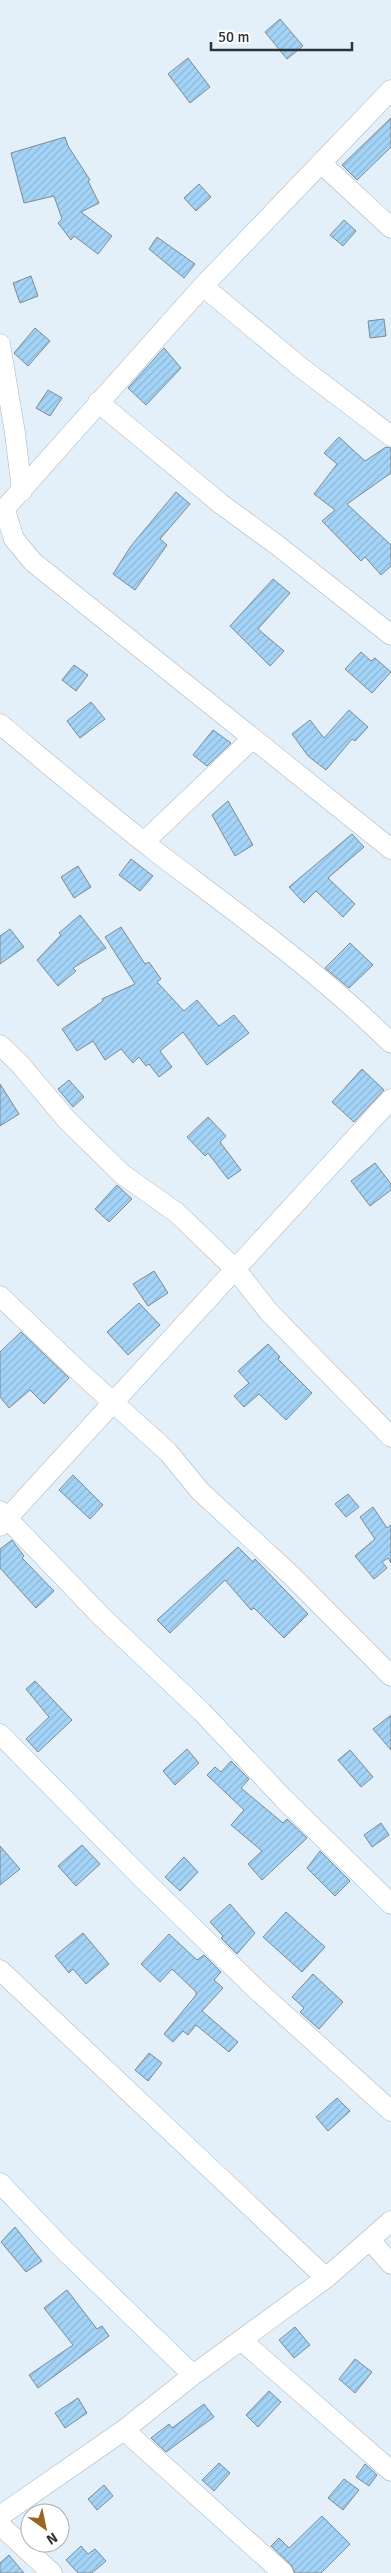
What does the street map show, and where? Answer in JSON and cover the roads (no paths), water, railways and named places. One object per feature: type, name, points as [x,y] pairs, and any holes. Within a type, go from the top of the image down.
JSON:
[{"type":"street","points":[[391,90],[203,286],[2,512],[14,539],[33,562],[79,601],[159,662],[252,739],[391,848]]},
{"type":"street","points":[[321,163],[391,228]]},
{"type":"street","points":[[203,286],[299,366],[391,436]]},
{"type":"street","points":[[0,344],[15,433],[22,490]]},
{"type":"street","points":[[98,402],[221,504],[391,635]]},
{"type":"street","points":[[0,724],[144,842],[271,940],[367,1019],[391,1043]]},
{"type":"street","points":[[144,842],[252,739]]},
{"type":"street","points":[[0,1045],[19,1063],[67,1120],[122,1174],[177,1213],[236,1270],[269,1312],[391,1437]]},
{"type":"street","points":[[391,1099],[114,1403],[2,1519],[202,1712],[283,1798],[391,1904]]},
{"type":"street","points":[[0,1296],[168,1452],[200,1491],[293,1577],[391,1676]]},
{"type":"street","points":[[0,1734],[142,1878],[258,1991],[391,2111]]},
{"type":"street","points":[[0,1970],[326,2278]]},
{"type":"street","points":[[0,2183],[64,2250],[193,2375]]},
{"type":"street","points":[[0,2516],[124,2430],[193,2375],[326,2278],[391,2221]]},
{"type":"street","points":[[370,2240],[391,2264]]},
{"type":"street","points":[[242,2340],[391,2471]]},
{"type":"street","points":[[124,2430],[283,2573]]},
{"type":"street","points":[[0,2525],[52,2573]]}]
